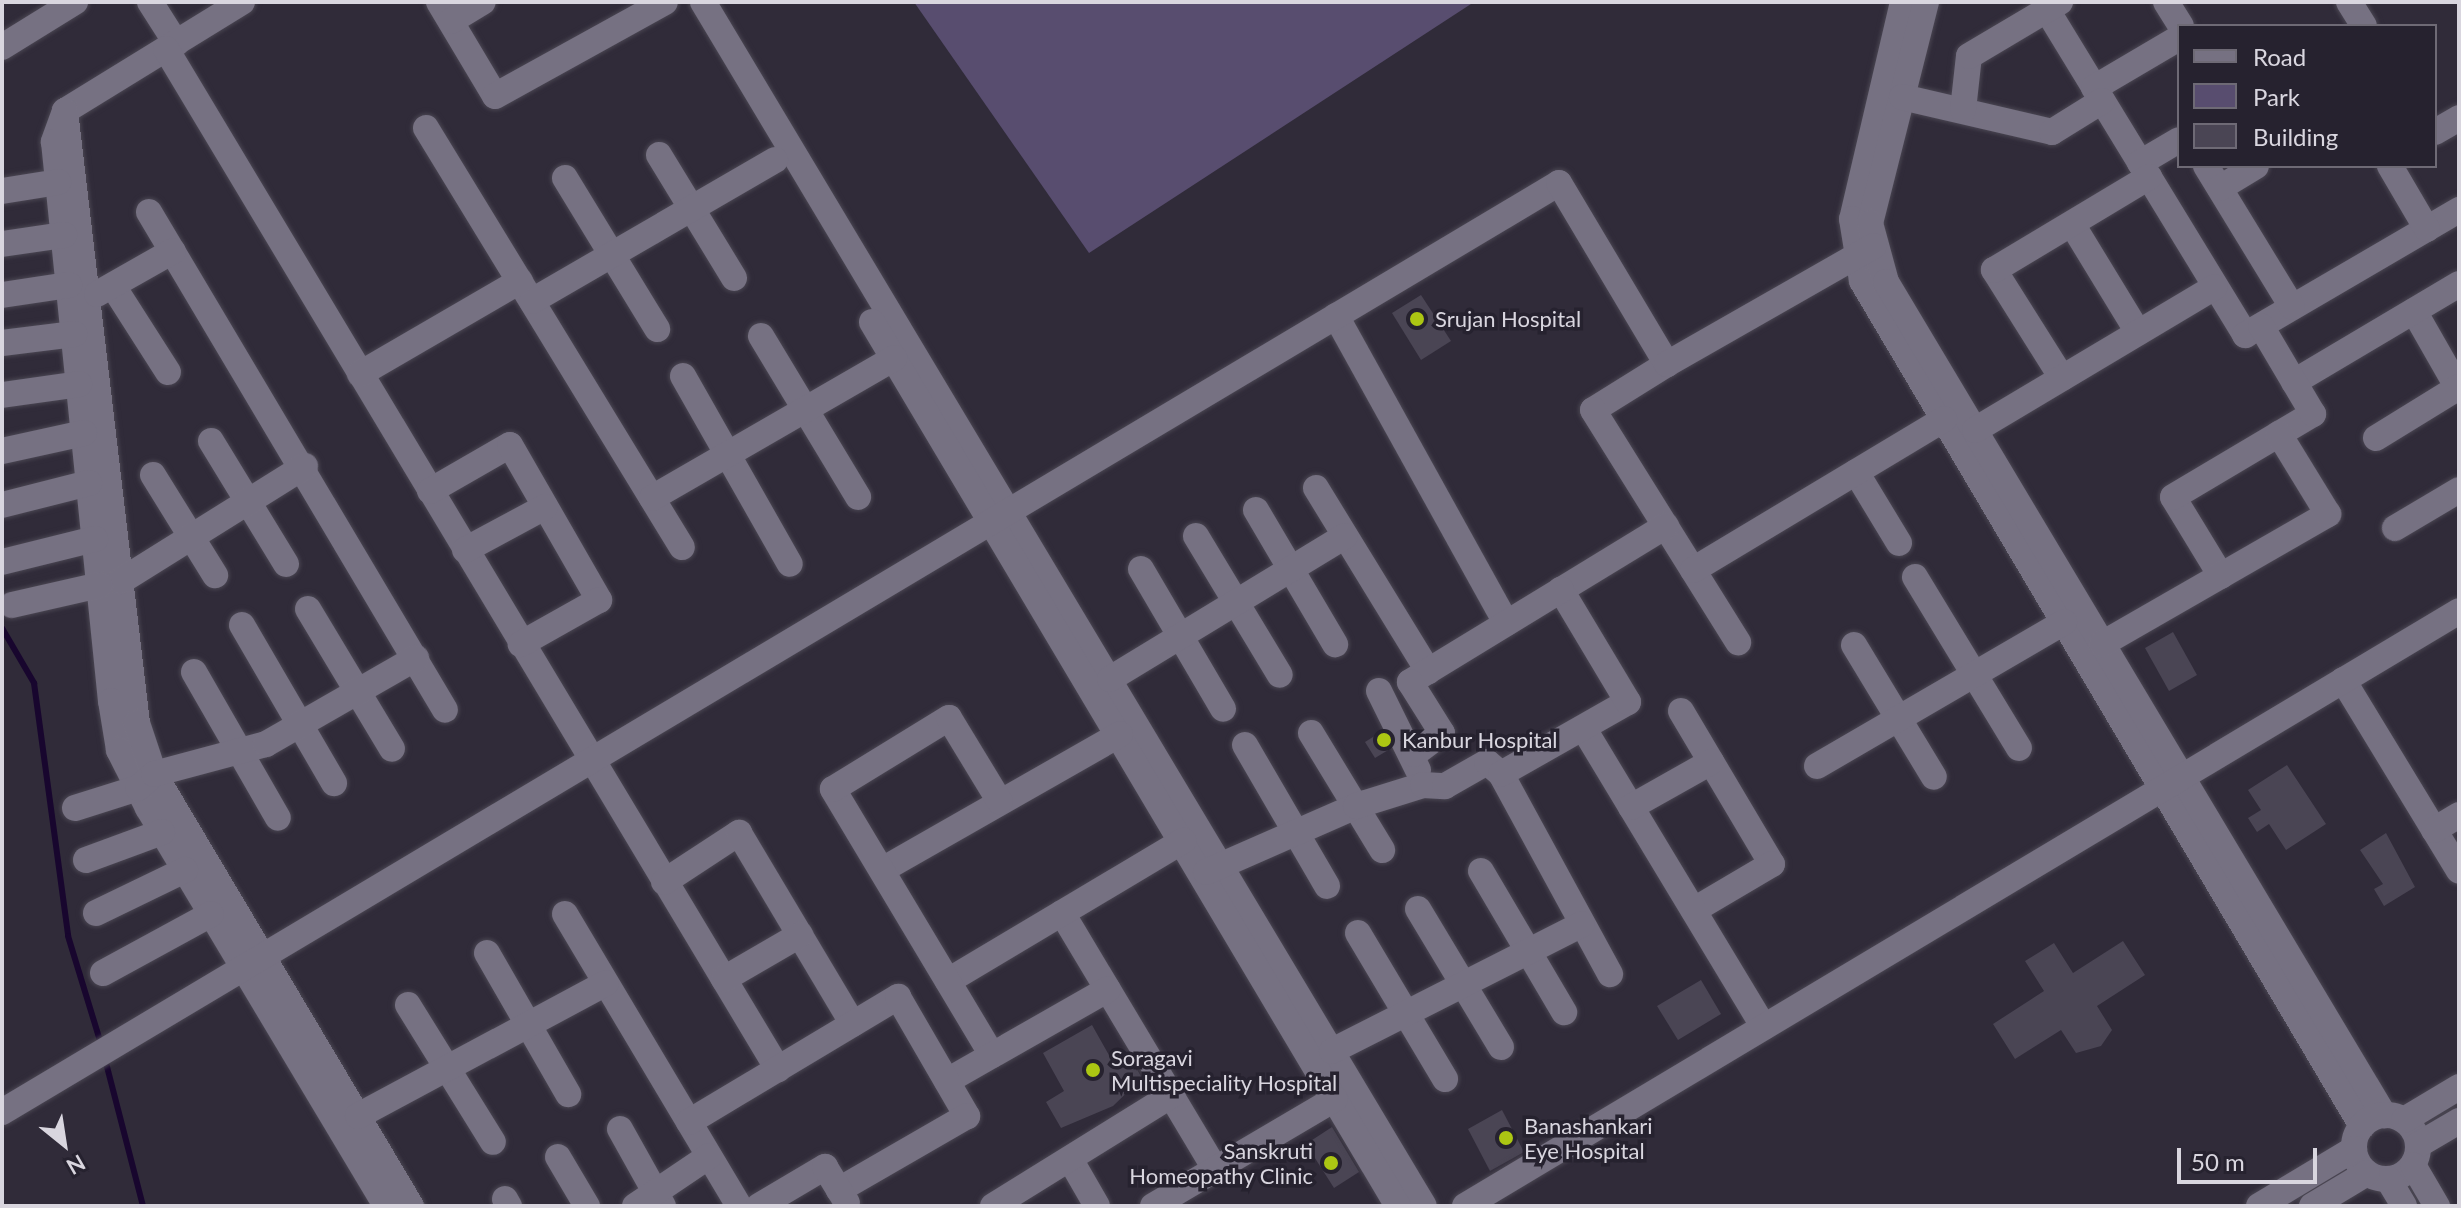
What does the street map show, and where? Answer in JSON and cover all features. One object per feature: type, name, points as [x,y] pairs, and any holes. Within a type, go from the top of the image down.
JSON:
[{"type":"street","points":[[2,47],[75,2]]},
{"type":"street","points":[[150,2],[171,46],[360,374],[778,1069]]},
{"type":"street","points":[[168,372],[91,290],[64,235],[54,142],[65,111],[242,2]]},
{"type":"street","points":[[483,2],[445,12],[495,96],[665,2]]},
{"type":"street","points":[[684,2],[894,358],[1110,679],[1335,1099],[1398,1206]]},
{"type":"street","points":[[703,2],[1000,516],[1183,841],[1211,869],[1332,1051],[1424,1206]]},
{"type":"street","points":[[1903,2],[1852,219],[1864,251],[1944,419],[2064,622],[2172,782],[2376,1128],[2416,1155],[2437,1206]]},
{"type":"street","points":[[1926,2],[1864,251],[1886,282],[2102,644],[2172,782]]},
{"type":"street","points":[[2166,2],[2180,24]]},
{"type":"street","points":[[2349,2],[2363,24]]},
{"type":"street","points":[[1963,110],[1969,56],[2054,6],[2098,95],[2245,335],[2459,210]]},
{"type":"street","points":[[1902,97],[2052,132],[2177,39]]},
{"type":"street","points":[[65,111],[91,290],[110,583],[146,781],[162,832],[211,914],[253,962],[358,1116],[411,1206]]},
{"type":"street","points":[[426,128],[682,547]]},
{"type":"street","points":[[2062,378],[1994,270],[2072,224],[2177,142]]},
{"type":"street","points":[[659,155],[734,278]]},
{"type":"street","points":[[360,374],[526,291],[612,255],[775,160]]},
{"type":"street","points":[[2248,168],[2213,177],[2292,307]]},
{"type":"street","points":[[2391,168],[2427,229]]},
{"type":"street","points":[[565,178],[657,329]]},
{"type":"street","points":[[2,191],[58,182]]},
{"type":"street","points":[[2,1112],[1559,183],[1667,364]]},
{"type":"street","points":[[149,212],[305,466],[445,710]]},
{"type":"street","points":[[2072,224],[2138,332]]},
{"type":"street","points":[[2,244],[64,235]]},
{"type":"street","points":[[2,295],[91,290],[173,251]]},
{"type":"street","points":[[1738,642],[1593,410],[1864,251]]},
{"type":"street","points":[[2294,382],[2459,284]]},
{"type":"street","points":[[1975,430],[2215,287]]},
{"type":"street","points":[[91,290],[74,334],[95,539],[110,583]]},
{"type":"street","points":[[2376,438],[2459,388],[2414,311]]},
{"type":"street","points":[[1336,316],[1506,623]]},
{"type":"street","points":[[2221,576],[2173,497],[2313,414],[2261,326]]},
{"type":"street","points":[[2,343],[74,334]]},
{"type":"street","points":[[761,336],[858,497]]},
{"type":"street","points":[[652,498],[894,358]]},
{"type":"street","points":[[683,376],[790,564]]},
{"type":"street","points":[[2,395],[79,384]]},
{"type":"street","points":[[1693,570],[1944,419]]},
{"type":"street","points":[[2,451],[84,433]]},
{"type":"street","points":[[2102,644],[2328,514],[2279,434]]},
{"type":"street","points":[[211,441],[286,564]]},
{"type":"street","points":[[430,491],[510,445],[599,600],[521,644]]},
{"type":"street","points":[[12,605],[110,583],[305,466]]},
{"type":"street","points":[[1856,472],[1899,543]]},
{"type":"street","points":[[153,475],[215,575]]},
{"type":"street","points":[[2,505],[89,483]]},
{"type":"street","points":[[1316,488],[1428,671]]},
{"type":"street","points":[[2395,528],[2459,490]]},
{"type":"street","points":[[465,550],[545,507]]},
{"type":"street","points":[[1256,510],[1335,644]]},
{"type":"street","points":[[1414,754],[1442,733],[1410,682],[1666,526]]},
{"type":"street","points":[[1196,536],[1280,675]]},
{"type":"street","points":[[1110,679],[1345,536]]},
{"type":"street","points":[[2,562],[95,539]]},
{"type":"street","points":[[1141,569],[1223,709]]},
{"type":"street","points":[[1915,577],[2019,748]]},
{"type":"street","points":[[1501,774],[1628,702],[1561,590]]},
{"type":"street","points":[[308,609],[392,749]]},
{"type":"street","points":[[1465,1206],[2459,611]]},
{"type":"street","points":[[1817,766],[2064,622]]},
{"type":"street","points":[[242,625],[334,783]]},
{"type":"street","points":[[1854,645],[1934,777]]},
{"type":"street","points":[[75,808],[240,751],[300,724],[416,658]]},
{"type":"street","points":[[194,672],[278,818]]},
{"type":"street","points":[[2343,680],[2459,871]]},
{"type":"street","points":[[1379,691],[1414,754],[1423,785]]},
{"type":"street","points":[[1681,711],[1772,864],[1694,910]]},
{"type":"street","points":[[992,1055],[833,789],[949,718],[1000,802]]},
{"type":"street","points":[[1584,729],[1764,1027]]},
{"type":"street","points":[[1311,733],[1382,850]]},
{"type":"street","points":[[882,870],[1120,734]]},
{"type":"street","points":[[1245,745],[1327,886]]},
{"type":"street","points":[[1211,869],[1356,806],[1423,785],[1445,786],[1487,762],[1501,774],[1610,974]]},
{"type":"street","points":[[1631,807],[1711,762]]},
{"type":"street","points":[[146,781],[253,962],[386,1206]]},
{"type":"street","points":[[2434,830],[2459,815]]},
{"type":"street","points":[[86,860],[162,832]]},
{"type":"street","points":[[664,882],[739,833],[853,1024]]},
{"type":"street","points":[[948,981],[1183,841]]},
{"type":"street","points":[[96,913],[185,870]]},
{"type":"street","points":[[1481,871],[1564,1012]]},
{"type":"street","points":[[1418,909],[1501,1047]]},
{"type":"street","points":[[1062,913],[1215,1169]]},
{"type":"street","points":[[103,973],[211,914]]},
{"type":"street","points":[[565,914],[739,1206]]},
{"type":"street","points":[[1332,1051],[1582,924]]},
{"type":"street","points":[[1358,933],[1445,1079]]},
{"type":"street","points":[[724,979],[800,935]]},
{"type":"street","points":[[487,953],[568,1094]]},
{"type":"street","points":[[358,1116],[606,983]]},
{"type":"street","points":[[947,1081],[1108,989]]},
{"type":"street","points":[[689,1122],[898,997],[967,1116],[844,1198],[825,1167],[759,1206]]},
{"type":"street","points":[[408,1005],[493,1142]]},
{"type":"street","points":[[2259,1206],[2376,1128],[2459,1087]]},
{"type":"street","points":[[993,1206],[1172,1095]]},
{"type":"street","points":[[1153,1206],[1335,1099]]},
{"type":"street","points":[[2312,1206],[2416,1155],[2459,1121]]},
{"type":"street","points":[[2376,1128],[2377,1176],[2404,1206]]},
{"type":"street","points":[[620,1129],[651,1201],[709,1156]]},
{"type":"street","points":[[558,1157],[587,1206]]},
{"type":"street","points":[[1070,1159],[1097,1206]]},
{"type":"green space","points":[[914,2],[1474,2],[1089,253]]},
{"type":"building","points":[[1421,295],[1451,341],[1421,360],[1392,313]]},
{"type":"building","points":[[2173,632],[2197,675],[2169,691],[2145,648]]},
{"type":"building","points":[[1381,732],[1390,749],[1375,758],[1365,742]]},
{"type":"building","points":[[2287,765],[2326,824],[2286,850],[2269,824],[2257,832],[2248,818],[2261,810],[2248,790]]},
{"type":"building","points":[[2386,833],[2415,887],[2384,906],[2374,889],[2383,884],[2360,850]]},
{"type":"building","points":[[2123,941],[2145,975],[2097,1006],[2112,1030],[2101,1046],[2076,1053],[2061,1030],[2015,1059],[1993,1024],[2044,991],[2025,961],[2054,943],[2073,973]]},
{"type":"building","points":[[1701,980],[1721,1014],[1678,1040],[1657,1006]]},
{"type":"building","points":[[1092,1025],[1114,1064],[1129,1056],[1142,1078],[1113,1106],[1061,1128],[1046,1102],[1064,1091],[1043,1053]]},
{"type":"building","points":[[1502,1110],[1524,1152],[1490,1171],[1468,1129]]},
{"type":"building","points":[[1332,1127],[1359,1172],[1334,1188],[1306,1144]]},
{"type":"waterway","points":[[2,628],[34,683],[68,936],[101,1044]]},
{"type":"waterway","points":[[105,1059],[143,1206]]},
{"type":"place","name":"Srujan Hospital","points":[[1417,319]]},
{"type":"place","name":"Kanbur Hospital","points":[[1384,740]]},
{"type":"place","name":"Soragavi Multispeciality Hospital","points":[[1093,1070]]},
{"type":"place","name":"Banashankari Eye Hospital","points":[[1506,1138]]},
{"type":"place","name":"Sanskruti Homeopathy Clinic","points":[[1331,1163]]}]
